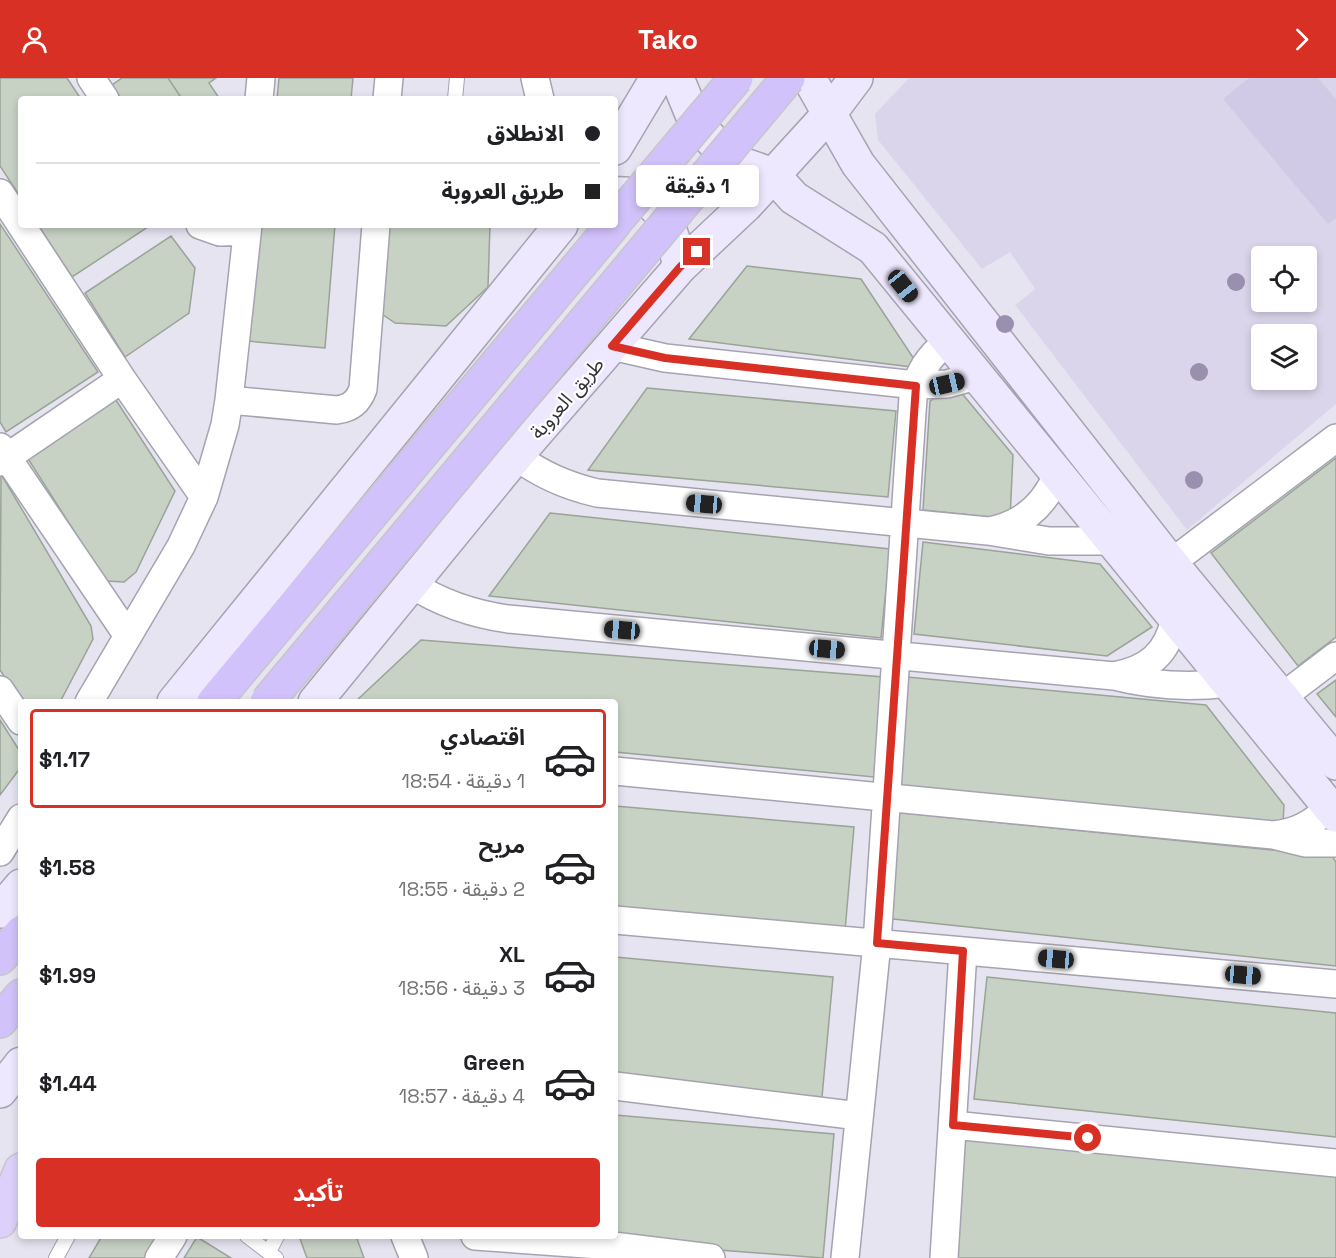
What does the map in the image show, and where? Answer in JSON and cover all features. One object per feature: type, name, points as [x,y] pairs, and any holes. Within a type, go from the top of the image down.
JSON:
[{"type":"highway","points":[[618,219],[735,78]]},
{"type":"highway","name":"طريق العروبة","points":[[270,699],[788,78]]},
{"type":"highway","points":[[217,699],[611,228]]},
{"type":"highway","points":[[0,958],[18,937]]},
{"type":"highway","points":[[0,1021],[18,1000]]},
{"type":"main road","points":[[620,139],[630,78]]},
{"type":"main road","points":[[620,139],[657,78]]},
{"type":"main road","points":[[677,78],[694,119],[715,144],[736,162],[773,175],[794,198],[873,248],[947,342],[1333,811]]},
{"type":"main road","points":[[809,78],[858,164],[1172,563],[1336,763]]},
{"type":"main road","name":"طريق العروبة","points":[[317,699],[516,456],[680,267],[746,205],[829,114],[856,78]]},
{"type":"main road","points":[[618,194],[631,195],[646,200],[661,213],[672,233],[680,267]]},
{"type":"main road","points":[[176,699],[559,228]]},
{"type":"main road","points":[[0,911],[18,890]]},
{"type":"main road","points":[[0,1091],[18,1068]]},
{"type":"main road","points":[[0,1221],[18,1177]]},
{"type":"street","points":[[91,78],[103,96]]},
{"type":"street","points":[[259,96],[261,78]]},
{"type":"street","points":[[387,96],[388,78]]},
{"type":"street","points":[[535,78],[539,96]]},
{"type":"street","points":[[0,194],[18,221]]},
{"type":"street","points":[[22,228],[122,379],[204,497]]},
{"type":"street","points":[[91,699],[181,546],[204,497],[219,449],[229,400],[248,228],[220,232],[209,228]]},
{"type":"street","points":[[229,400],[337,410],[346,409],[360,398],[363,389],[376,228]]},
{"type":"street","points":[[845,1258],[877,943],[916,386],[928,361],[947,342]]},
{"type":"street","points":[[612,346],[665,358],[916,386],[947,384],[976,376]]},
{"type":"street","points":[[122,379],[2,455],[128,636]]},
{"type":"street","points":[[1145,583],[1336,438]]},
{"type":"street","points":[[516,456],[546,476],[597,494],[988,531],[1049,541],[1111,541]]},
{"type":"street","points":[[988,531],[1025,518],[1045,499],[1057,475]]},
{"type":"street","points":[[411,584],[429,596],[448,604],[498,618],[1114,676],[1136,682],[1182,687],[1228,683]]},
{"type":"street","points":[[1114,676],[1143,668],[1155,658],[1165,647],[1172,634],[1175,619]]},
{"type":"street","points":[[1282,697],[1336,656]]},
{"type":"street","points":[[0,690],[18,717]]},
{"type":"street","points":[[618,771],[1273,835],[1305,843],[1336,843]]},
{"type":"street","points":[[1273,835],[1286,834],[1333,811]]},
{"type":"street","points":[[0,852],[18,823]]},
{"type":"street","points":[[618,920],[1336,984]]},
{"type":"street","points":[[944,1258],[963,951]]},
{"type":"street","points":[[618,1086],[859,1116]]},
{"type":"street","points":[[953,1125],[1336,1163]]},
{"type":"street","points":[[159,1258],[170,1239]]},
{"type":"street","points":[[406,1239],[414,1258]]},
{"type":"street","points":[[501,1239],[612,1252],[711,1258]]},
{"type":"lane","points":[[455,96],[457,78]]},
{"type":"lane","points":[[56,1258],[66,1239]]},
{"type":"lane","points":[[251,1239],[273,1255],[276,1239]]},
{"type":"shaded area","points":[[909,78],[1336,78],[1336,404],[1187,530],[1015,305],[1035,289],[1010,252],[982,269],[878,140],[875,114]]},
{"type":"shaded area","points":[[1249,78],[1318,78],[1336,99],[1336,218],[1328,224],[1223,99]]},
{"type":"building","points":[[0,78],[67,78],[79,96],[18,96],[18,193],[0,166]]},
{"type":"building","points":[[122,78],[168,78],[180,96],[119,96],[112,85]]},
{"type":"building","points":[[168,78],[216,78],[209,83],[218,96],[180,96]]},
{"type":"building","points":[[279,78],[353,78],[351,96],[277,96]]},
{"type":"building","points":[[0,224],[98,372],[6,432],[0,422]]},
{"type":"building","points":[[40,228],[146,228],[72,277]]},
{"type":"building","points":[[257,228],[335,228],[325,348],[247,341]]},
{"type":"building","points":[[387,228],[490,228],[488,287],[446,326],[395,323],[379,312]]},
{"type":"building","points":[[171,236],[195,268],[189,313],[125,357],[85,293]]},
{"type":"building","points":[[747,266],[861,279],[920,368],[689,339]]},
{"type":"building","points":[[955,385],[1013,455],[1010,519],[923,510],[930,401]]},
{"type":"building","points":[[647,388],[896,411],[888,497],[588,470]]},
{"type":"building","points":[[114,397],[175,491],[136,572],[124,582],[106,581],[25,454]]},
{"type":"building","points":[[1336,458],[1336,637],[1298,666],[1211,553]]},
{"type":"building","points":[[1,474],[91,626],[93,639],[62,699],[19,699],[0,670]]},
{"type":"building","points":[[550,513],[890,549],[881,638],[489,596]]},
{"type":"building","points":[[923,542],[1100,564],[1152,627],[1107,656],[914,634]]},
{"type":"building","points":[[421,640],[884,677],[874,777],[618,752],[618,699],[358,699]]},
{"type":"building","points":[[907,677],[1206,705],[1284,805],[1283,823],[896,785]]},
{"type":"building","points":[[1336,680],[1336,717],[1317,694]]},
{"type":"building","points":[[0,720],[18,748],[18,771],[0,795]]},
{"type":"building","points":[[618,806],[854,827],[845,931],[618,911]]},
{"type":"building","points":[[894,812],[1332,856],[1336,862],[1336,966],[884,918]]},
{"type":"building","points":[[618,957],[833,977],[822,1097],[618,1078]]},
{"type":"building","points":[[987,977],[1336,1013],[1336,1137],[974,1099]]},
{"type":"building","points":[[618,1115],[834,1134],[823,1258],[577,1239],[618,1239]]},
{"type":"building","points":[[961,1133],[1336,1170],[1336,1258],[952,1258]]},
{"type":"building","points":[[100,1239],[162,1239],[151,1258],[89,1258]]},
{"type":"building","points":[[196,1239],[200,1239],[231,1258],[184,1258]]},
{"type":"building","points":[[300,1239],[357,1239],[364,1258],[307,1258]]},
{"type":"route","points":[[697,252],[680,267],[612,346],[665,358],[916,386],[913,397],[877,943],[963,951],[953,1125],[1088,1138]]}]
